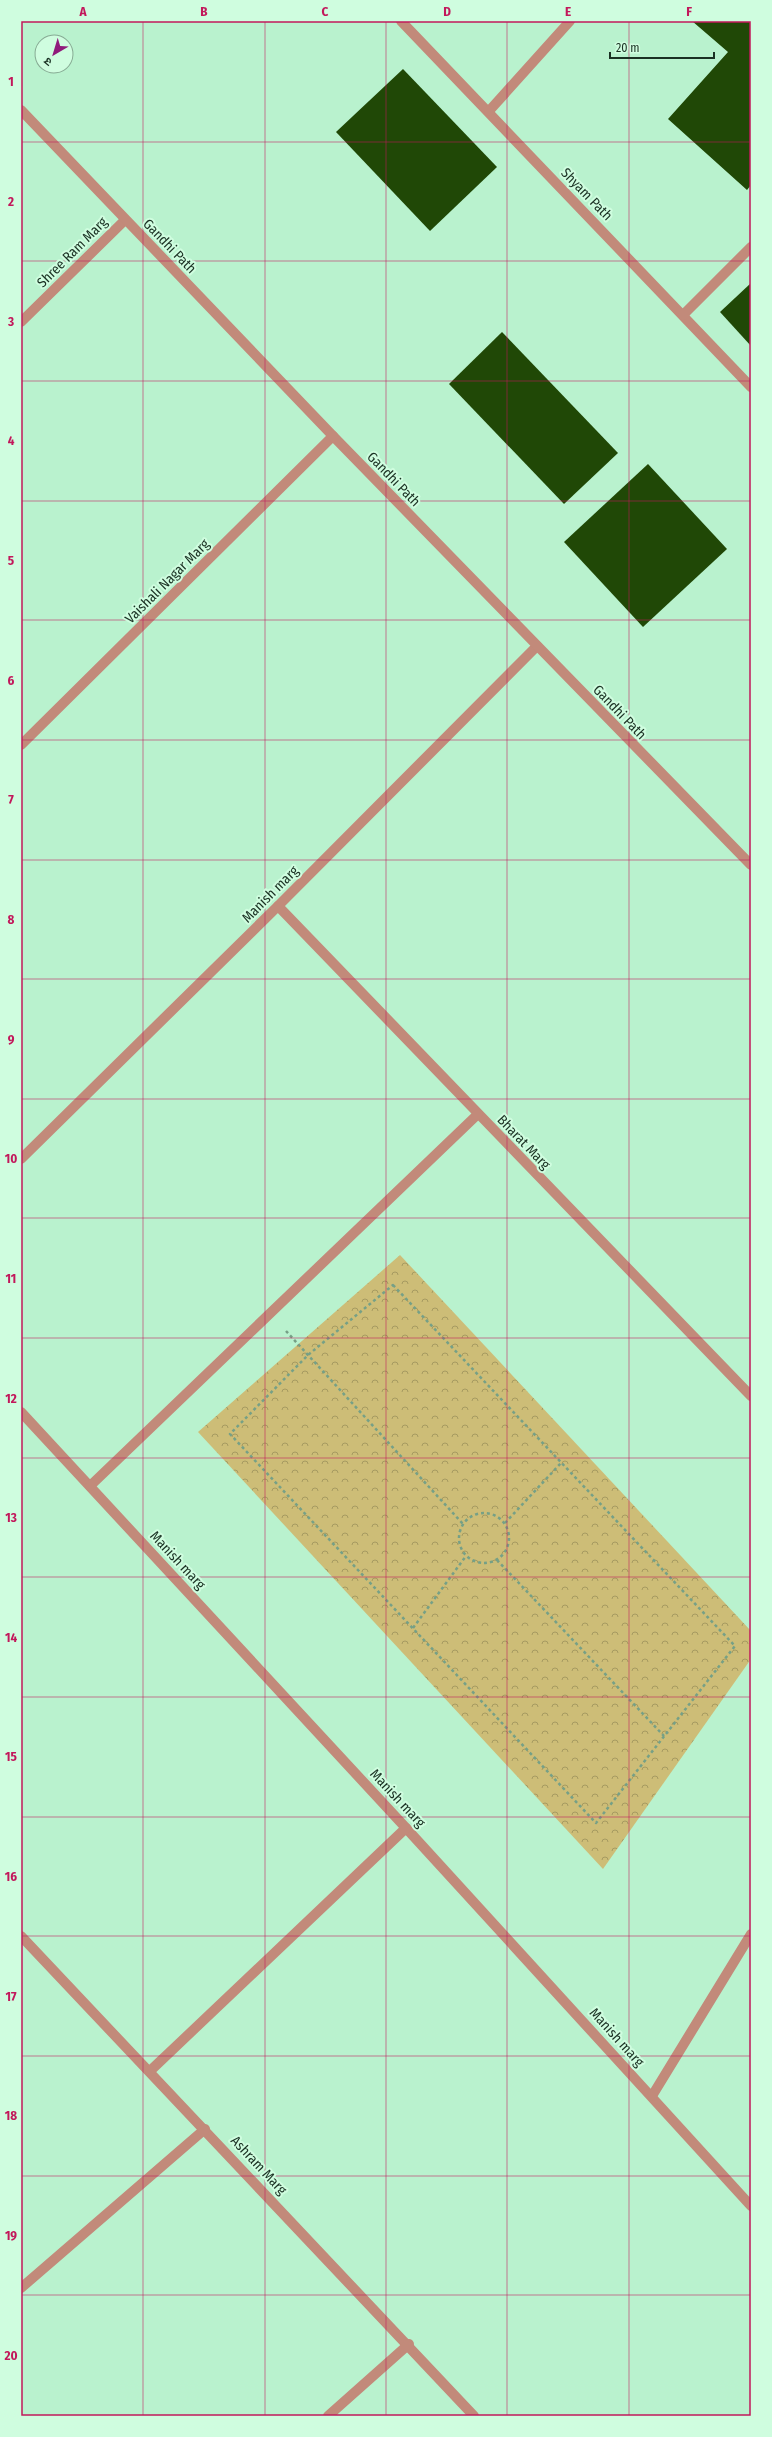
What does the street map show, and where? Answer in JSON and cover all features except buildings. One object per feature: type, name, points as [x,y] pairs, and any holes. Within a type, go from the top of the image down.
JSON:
[{"type":"street","name":"Shyam Path","points":[[401,21],[489,111],[751,387]]},
{"type":"street","points":[[489,111],[570,21]]},
{"type":"street","name":"Gandhi Path","points":[[21,110],[125,220],[536,646],[751,865]]},
{"type":"street","name":"Shree Ram Marg","points":[[21,322],[125,220]]},
{"type":"street","points":[[683,315],[751,247]]},
{"type":"street","name":"Vaishali Nagar Marg","points":[[21,745],[333,436]]},
{"type":"street","name":"Manish marg","points":[[21,1159],[278,906],[536,646]]},
{"type":"street","name":"Bharat Marg","points":[[278,906],[751,1396]]},
{"type":"street","points":[[90,1486],[478,1114]]},
{"type":"street","name":"Manish marg","points":[[21,1412],[406,1828],[751,2206]]},
{"type":"street","points":[[150,2071],[406,1828]]},
{"type":"street","points":[[652,2096],[751,1934]]},
{"type":"street","name":"Ashram Marg","points":[[21,1936],[409,2344],[474,2416]]},
{"type":"street","points":[[21,2288],[205,2129]]},
{"type":"street","points":[[328,2416],[409,2344]]},
{"type":"path","points":[[393,1285],[735,1646],[596,1823],[230,1434],[308,1355],[393,1285]]},
{"type":"path","points":[[270,1314],[462,1524]]},
{"type":"path","points":[[506,1524],[561,1463]]},
{"type":"path","points":[[484,1512],[500,1518],[506,1524],[510,1539],[508,1547],[498,1560],[481,1564],[466,1556],[459,1540],[459,1532],[462,1524],[475,1514],[484,1512]]},
{"type":"path","points":[[413,1628],[466,1556]]},
{"type":"path","points":[[498,1560],[664,1736]]},
{"type":"green space","points":[[400,1255],[751,1631],[751,1659],[603,1869],[198,1432]]}]
